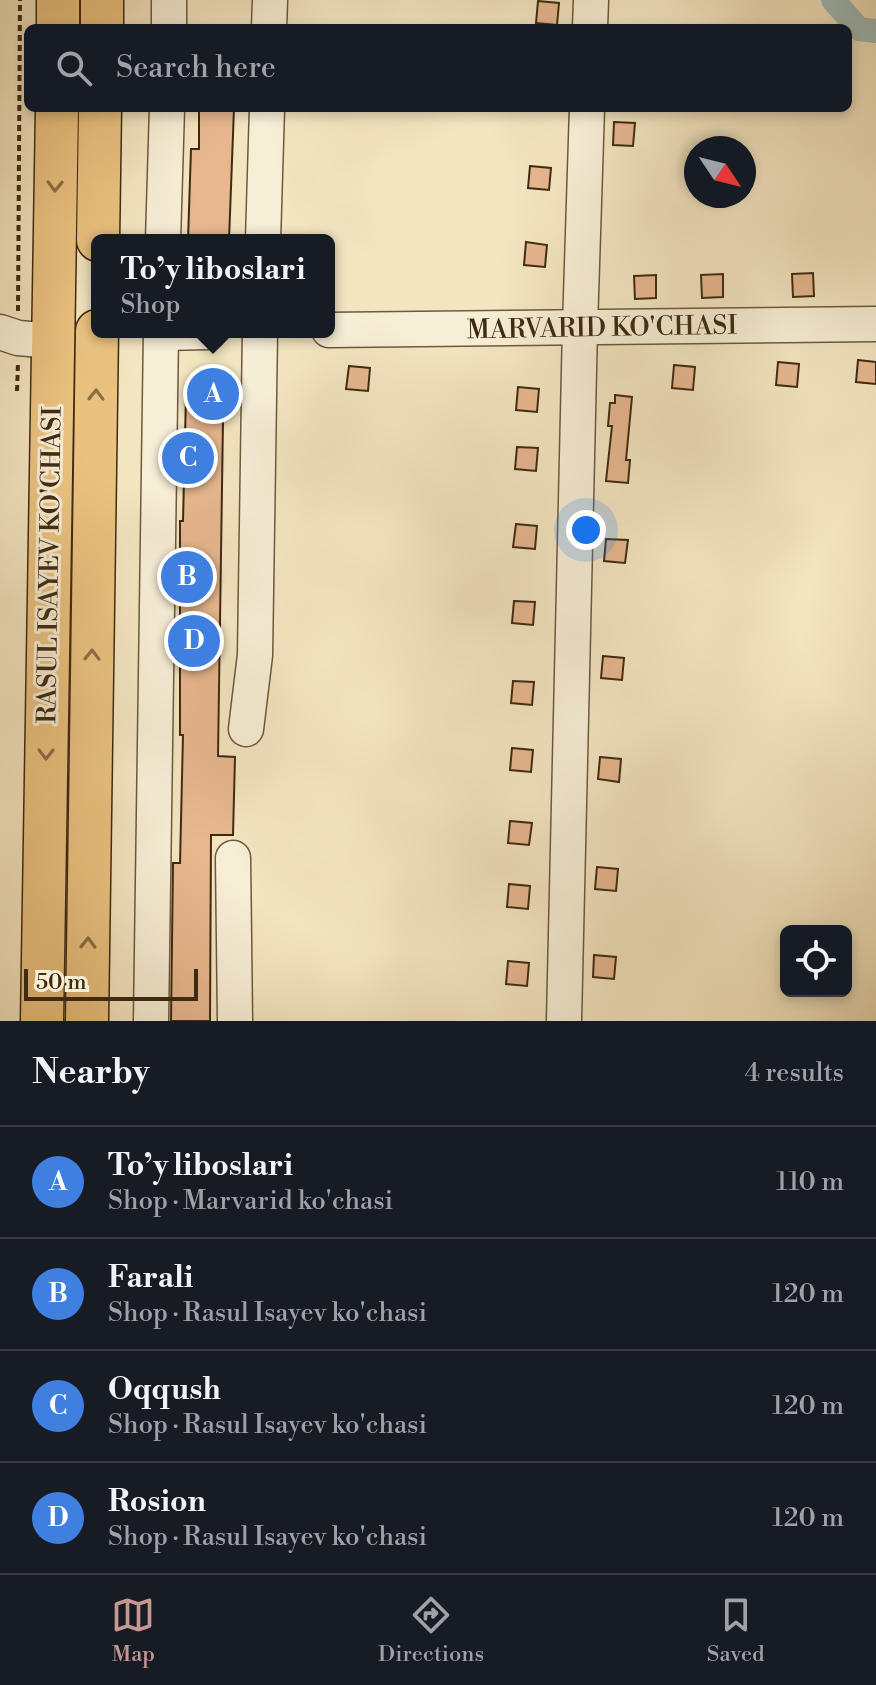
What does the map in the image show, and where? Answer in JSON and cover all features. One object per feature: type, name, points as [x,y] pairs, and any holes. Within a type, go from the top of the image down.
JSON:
[{"type":"main road","points":[[58,0],[58,24]]},
{"type":"main road","points":[[102,0],[102,24]]},
{"type":"main road","name":"RASUL ISAYEV KO'CHASI","points":[[42,1021],[57,112]]},
{"type":"main road","points":[[98,234],[100,112]]},
{"type":"main road","name":"RASUL ISAYEV KO'CHASI","points":[[87,1021],[97,338]]},
{"type":"street","points":[[169,0],[169,24]]},
{"type":"street","points":[[269,24],[270,0]]},
{"type":"street","points":[[590,24],[591,0]]},
{"type":"street","points":[[163,234],[167,112]]},
{"type":"street","points":[[263,234],[267,112]]},
{"type":"street","points":[[564,1021],[587,112]]},
{"type":"street","name":"MARVARID KO'CHASI","points":[[335,330],[876,324]]},
{"type":"street","points":[[0,332],[18,338],[53,341]]},
{"type":"street","points":[[151,1021],[161,338]]},
{"type":"street","points":[[246,729],[255,655],[260,338]]},
{"type":"street","points":[[233,858],[235,1021]]},
{"type":"building","points":[[538,1],[559,3],[557,24],[536,23]]},
{"type":"building","points":[[199,112],[234,112],[229,234],[188,234],[191,149],[199,149]]},
{"type":"building","points":[[614,122],[635,123],[633,146],[613,145]]},
{"type":"building","points":[[530,166],[551,168],[549,190],[528,188]]},
{"type":"building","points":[[526,242],[547,245],[545,267],[524,265]]},
{"type":"building","points":[[813,273],[814,296],[793,297],[792,274]]},
{"type":"building","points":[[723,274],[723,297],[702,298],[701,275]]},
{"type":"building","points":[[656,275],[656,298],[635,299],[634,276]]},
{"type":"building","points":[[858,360],[876,362],[876,384],[856,382]]},
{"type":"building","points":[[778,362],[799,364],[797,387],[776,385]]},
{"type":"building","points":[[674,365],[695,367],[693,390],[672,388]]},
{"type":"building","points":[[349,366],[370,368],[368,391],[346,389]]},
{"type":"building","points":[[209,374],[233,375],[233,412],[223,420],[218,756],[235,757],[233,835],[211,835],[210,1021],[171,1021],[173,863],[180,863],[183,735],[180,735],[180,521],[183,521],[186,395]]},
{"type":"building","points":[[518,387],[539,389],[537,412],[516,410]]},
{"type":"building","points":[[615,395],[632,397],[626,460],[630,460],[628,483],[606,481],[612,426],[608,426],[610,403],[615,403]]},
{"type":"building","points":[[517,447],[538,448],[536,471],[515,469]]},
{"type":"building","points":[[516,524],[537,526],[535,549],[513,547]]},
{"type":"building","points":[[606,539],[628,540],[625,563],[604,561]]},
{"type":"building","points":[[514,601],[535,602],[533,625],[512,623]]},
{"type":"building","points":[[603,656],[624,658],[622,680],[601,678]]},
{"type":"building","points":[[513,681],[534,682],[532,705],[511,703]]},
{"type":"building","points":[[512,748],[533,750],[531,772],[510,770]]},
{"type":"building","points":[[600,757],[621,759],[619,782],[598,779]]},
{"type":"building","points":[[510,821],[532,823],[529,845],[508,843]]},
{"type":"building","points":[[597,867],[618,869],[616,891],[595,889]]},
{"type":"building","points":[[509,884],[530,886],[528,909],[507,907]]},
{"type":"building","points":[[594,955],[616,957],[614,979],[593,977]]},
{"type":"building","points":[[508,961],[529,963],[527,986],[506,984]]},
{"type":"waterway","points":[[833,0],[859,29],[876,31]]},
{"type":"place","name":"To’y liboslari","points":[[213,394]]},
{"type":"place","name":"Oqqush","points":[[188,458]]},
{"type":"place","name":"Farali","points":[[187,577]]},
{"type":"place","name":"Rosion","points":[[194,641]]}]
